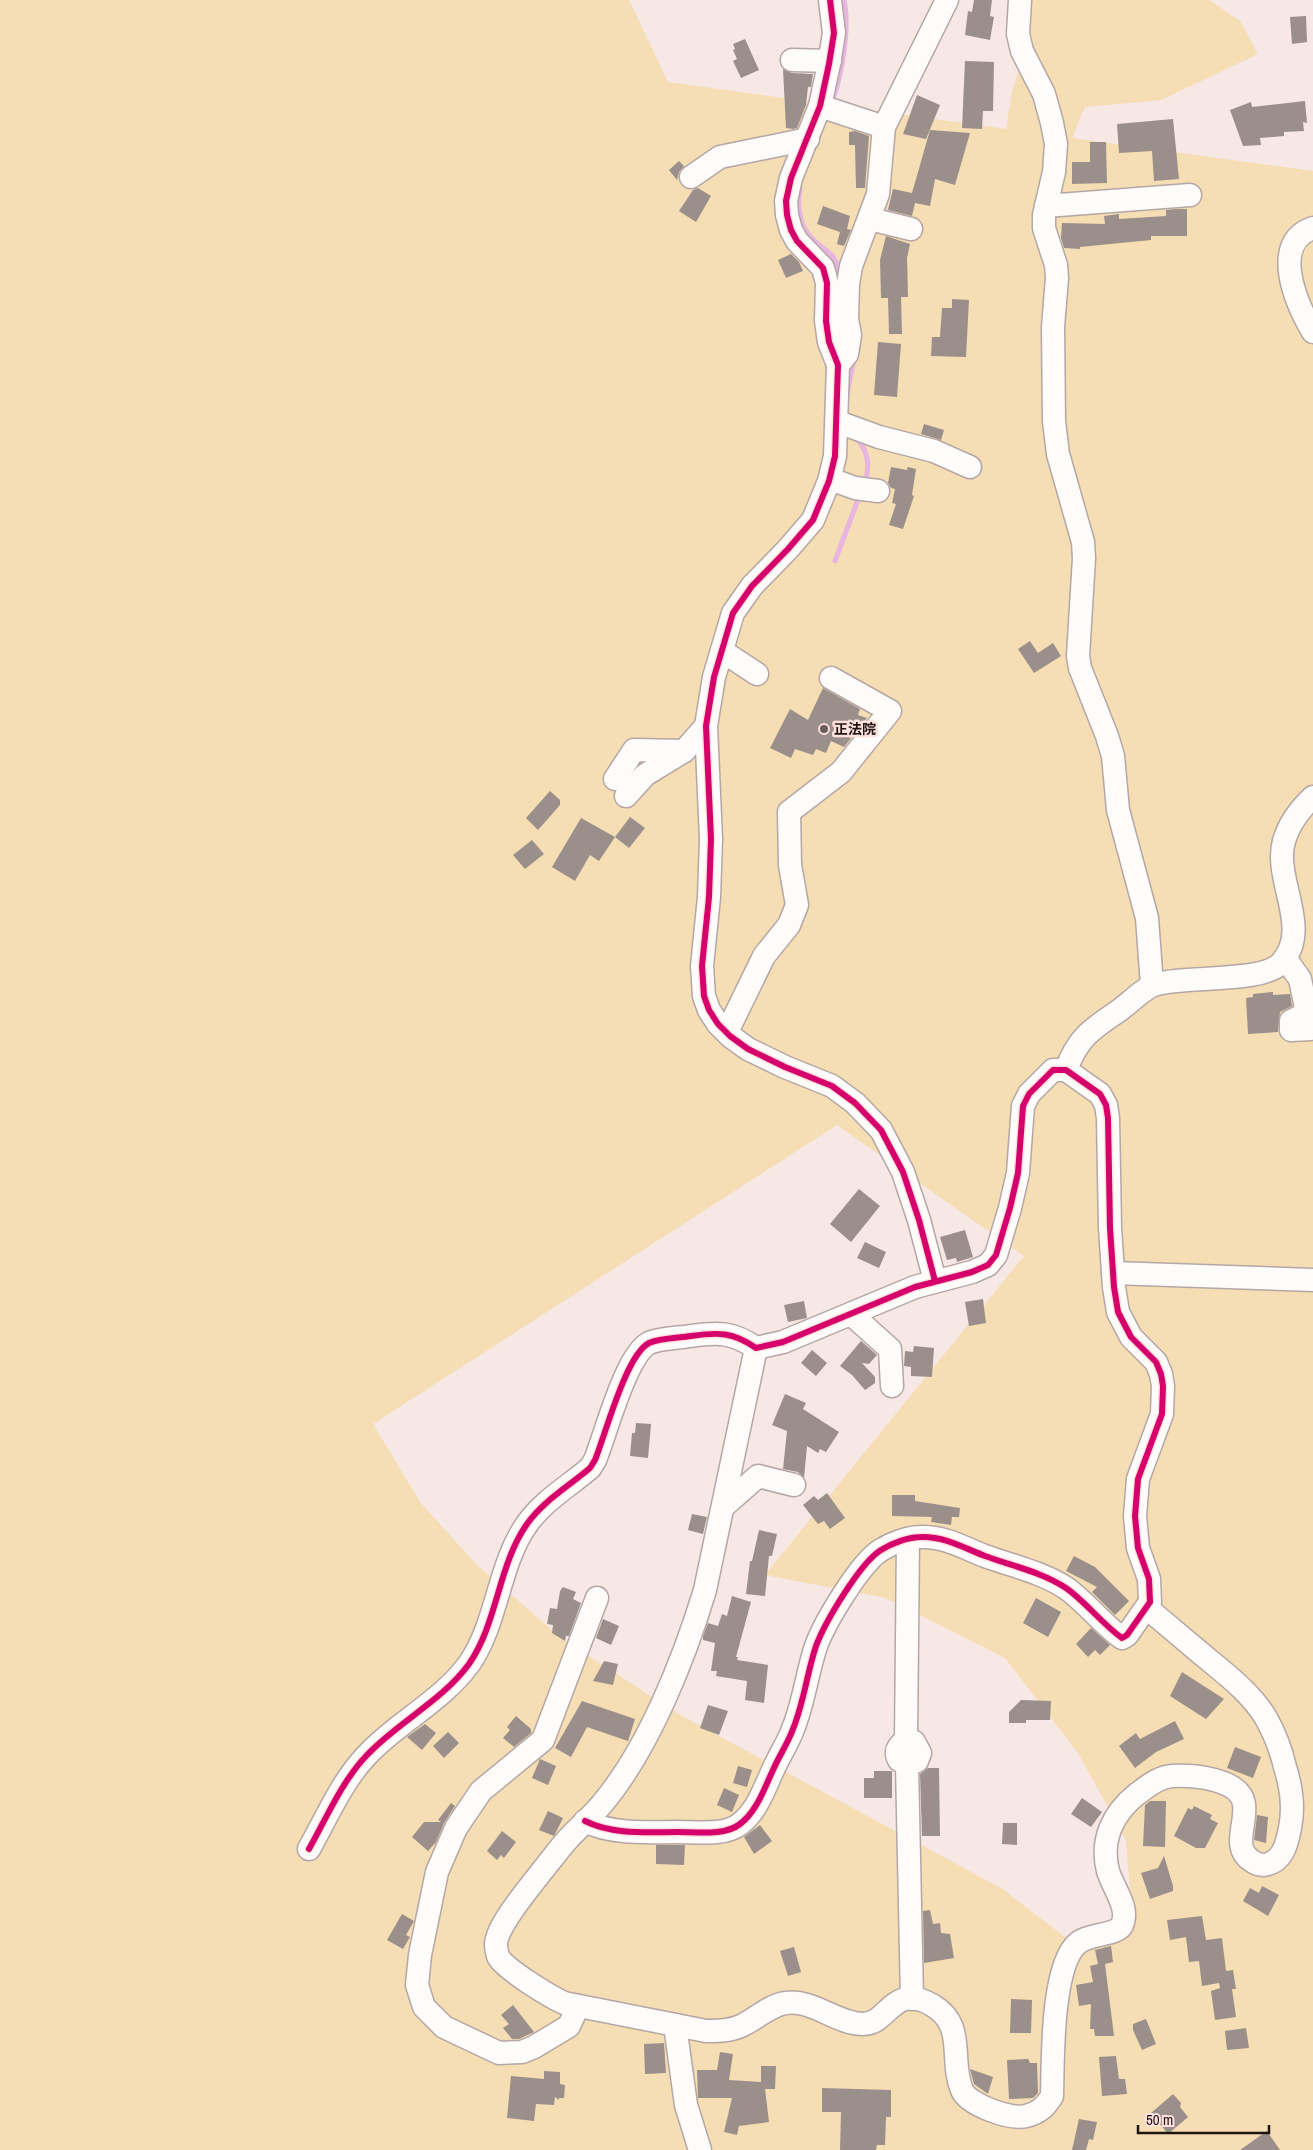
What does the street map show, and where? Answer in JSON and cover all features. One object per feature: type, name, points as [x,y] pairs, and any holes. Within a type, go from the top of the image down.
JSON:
[{"type":"street","points":[[830,0],[834,33],[830,61],[820,106],[787,189],[787,215],[791,230],[797,241],[823,268],[827,283],[826,320],[829,342],[838,365],[836,392],[847,425],[835,456],[830,479],[813,520],[742,598],[733,613],[709,696],[706,726],[711,839],[702,966],[704,996],[709,1010],[718,1024],[748,1049],[785,1067],[832,1086],[855,1103],[881,1130],[903,1172],[920,1220],[935,1281]]},
{"type":"street","points":[[838,365],[847,354],[850,335],[847,302],[852,266],[878,194],[884,127],[947,0]]},
{"type":"street","points":[[1020,0],[1018,34],[1022,51],[1044,94],[1056,144],[1054,172],[1044,216],[1044,228],[1056,265],[1057,278],[1054,326],[1054,421],[1058,454],[1083,542],[1084,558],[1078,656],[1080,668],[1113,756],[1118,810],[1147,918],[1152,985]]},
{"type":"street","points":[[792,60],[830,61]]},
{"type":"street","points":[[820,106],[884,127]]},
{"type":"street","points":[[691,177],[720,157],[808,139]]},
{"type":"street","points":[[1046,206],[1190,195]]},
{"type":"street","points":[[870,218],[911,229]]},
{"type":"street","points":[[1313,228],[1304,231],[1295,238],[1291,248],[1290,263],[1292,286],[1296,300],[1313,332]]},
{"type":"street","points":[[847,425],[879,437],[934,451],[970,467]]},
{"type":"street","points":[[830,479],[855,488],[878,491]]},
{"type":"street","points":[[722,651],[757,674]]},
{"type":"street","points":[[727,1032],[764,956],[789,925],[797,905],[790,865],[789,812],[841,772],[890,711],[831,678]]},
{"type":"street","points":[[620,788],[634,750],[684,751],[706,726]]},
{"type":"street","points":[[1066,1070],[1073,1050],[1086,1035],[1152,985],[1170,981],[1246,975],[1270,971],[1282,962],[1292,938],[1293,923],[1282,862],[1284,841],[1301,809],[1312,799]]},
{"type":"street","points":[[1285,958],[1300,979],[1307,1013],[1290,1021],[1291,1030],[1311,1029]]},
{"type":"street","points":[[309,1849],[349,1777],[368,1753],[437,1696],[470,1662],[482,1636],[510,1556],[526,1524],[541,1507],[590,1468],[595,1460],[622,1386],[638,1352],[650,1343],[722,1334],[740,1338],[756,1348],[783,1342],[901,1292],[972,1272],[988,1265],[996,1255],[1018,1173],[1023,1106],[1029,1094],[1053,1070],[1066,1070],[1100,1094],[1106,1106],[1110,1146],[1108,1199],[1113,1273],[1118,1312],[1131,1337],[1156,1362],[1162,1380],[1162,1414],[1138,1479],[1135,1516],[1138,1548],[1151,1590],[1150,1602],[1147,1608],[1127,1635],[1122,1638],[1064,1587],[1036,1574],[983,1555],[957,1543],[921,1537],[908,1539],[881,1550],[866,1564],[828,1622],[816,1646],[793,1730],[757,1805],[743,1822],[730,1830],[674,1832],[612,1830],[586,1821]]},
{"type":"street","points":[[1113,1273],[1313,1280]]},
{"type":"street","points":[[852,1314],[890,1349],[892,1386]]},
{"type":"street","points":[[756,1348],[734,1448],[724,1506],[702,1599],[666,1692],[648,1732],[634,1757],[602,1804],[566,1840],[522,1897],[498,1932],[496,1945],[498,1958],[538,1989],[564,2003],[706,2031],[727,2031],[742,2025],[776,2005],[787,2002],[802,2002],[848,2022],[863,2024],[878,2020],[889,2007],[906,1999],[920,1999],[934,2006],[948,2019],[955,2036],[958,2071],[962,2090],[968,2098],[997,2113],[1024,2117],[1044,2109],[1052,2096],[1056,2004],[1060,1979],[1066,1963],[1077,1943],[1088,1937],[1118,1930],[1122,1925],[1124,1910],[1108,1871],[1106,1854],[1110,1826],[1120,1810],[1153,1783],[1168,1776],[1196,1776],[1224,1783],[1238,1793],[1244,1804],[1240,1843],[1246,1858],[1256,1864],[1264,1865],[1277,1860],[1286,1847],[1291,1821],[1290,1782],[1279,1744],[1265,1717],[1240,1685],[1147,1608]]},
{"type":"street","points":[[724,1506],[758,1476],[794,1485]]},
{"type":"street","points":[[908,1539],[906,1740],[898,1746],[897,1752],[899,1760],[908,1765],[912,1999]]},
{"type":"street","points":[[578,2006],[569,2026],[541,2043],[522,2052],[499,2053],[444,2028],[424,2007],[417,1985],[420,1954],[438,1872],[456,1828],[481,1791],[543,1740],[597,1598]]},
{"type":"street","points":[[675,2025],[686,2105],[700,2150]]},
{"type":"shaded area","points":[[0,0],[629,0],[668,82],[1006,129],[1012,91],[1027,45],[1034,70],[1027,0],[1209,0],[1240,21],[1258,54],[1161,100],[1085,107],[1072,138],[1313,171],[1313,2150],[0,2150]],"holes":[[[837,1125],[1024,1256],[765,1575],[886,1598],[1005,1658],[1078,1753],[1126,1840],[1131,1902],[1086,1953],[1001,1888],[680,1715],[561,1638],[476,1564],[420,1502],[373,1424]]]},
{"type":"building","points":[[974,0],[992,0],[990,16],[994,17],[990,40],[965,35],[968,11],[972,12]]},
{"type":"building","points":[[1306,16],[1307,42],[1292,44],[1290,17]]},
{"type":"building","points":[[745,39],[759,70],[741,78],[733,61],[737,59],[733,50],[735,49],[733,44]]},
{"type":"building","points":[[965,61],[994,62],[993,111],[983,111],[982,129],[962,128]]},
{"type":"building","points":[[783,69],[792,73],[813,74],[811,87],[808,87],[806,105],[797,128],[793,129],[786,128]]},
{"type":"building","points":[[917,95],[940,105],[926,139],[903,134]]},
{"type":"building","points":[[1305,101],[1307,123],[1303,122],[1304,131],[1284,132],[1284,136],[1260,138],[1261,145],[1243,146],[1230,110],[1251,102],[1252,107]]},
{"type":"building","points":[[1173,119],[1179,179],[1154,181],[1152,151],[1119,153],[1117,124]]},
{"type":"building","points":[[930,130],[970,133],[955,185],[935,179],[930,206],[915,203],[912,216],[888,210],[893,189],[912,193]]},
{"type":"building","points":[[855,131],[869,136],[865,188],[856,188],[855,145],[849,145],[849,132]]},
{"type":"building","points":[[1090,142],[1106,142],[1107,183],[1072,184],[1072,162],[1090,162]]},
{"type":"building","points":[[679,161],[684,166],[679,172],[677,180],[669,170]]},
{"type":"building","points":[[698,188],[711,196],[696,222],[679,211],[693,190]]},
{"type":"building","points":[[823,206],[850,216],[847,229],[851,230],[844,246],[837,244],[840,232],[817,224]]},
{"type":"building","points":[[1187,209],[1187,236],[1151,236],[1151,240],[1080,247],[1080,249],[1064,248],[1061,238],[1062,223],[1105,224],[1104,216],[1119,214],[1119,219],[1166,216],[1166,210]]},
{"type":"building","points":[[886,236],[910,244],[907,258],[908,297],[901,297],[902,334],[889,334],[888,298],[881,298],[880,260]]},
{"type":"building","points":[[791,254],[799,262],[803,271],[786,278],[778,260]]},
{"type":"building","points":[[952,299],[969,300],[966,357],[931,356],[932,337],[940,337],[942,308],[952,308]]},
{"type":"building","points":[[878,342],[901,344],[897,397],[874,395]]},
{"type":"building","points":[[924,424],[944,430],[941,440],[921,434]]},
{"type":"building","points":[[891,467],[907,470],[908,467],[916,469],[912,495],[914,496],[903,529],[889,525],[896,504],[892,503],[895,489],[891,488],[888,483]]},
{"type":"building","points":[[1030,641],[1038,653],[1053,643],[1061,656],[1034,673],[1018,649]]},
{"type":"building","name":"正法院","points":[[823,688],[860,709],[858,715],[867,718],[844,747],[831,741],[826,753],[816,749],[813,755],[795,749],[791,758],[770,748],[790,709],[808,720]]},
{"type":"building","points":[[550,791],[560,800],[560,805],[538,830],[526,818]]},
{"type":"building","points":[[630,817],[645,828],[629,848],[615,837]]},
{"type":"building","points":[[581,818],[615,837],[599,861],[590,855],[575,881],[552,867]]},
{"type":"building","points":[[532,840],[544,854],[525,869],[513,855]]},
{"type":"building","points":[[1273,992],[1273,995],[1290,994],[1292,1006],[1280,1012],[1278,1032],[1248,1034],[1246,998],[1253,997],[1253,994]]},
{"type":"building","points":[[859,1189],[880,1206],[851,1242],[830,1224]]},
{"type":"building","points":[[965,1230],[973,1257],[957,1262],[956,1258],[947,1260],[940,1237]]},
{"type":"building","points":[[865,1242],[886,1252],[879,1268],[857,1258]]},
{"type":"building","points":[[983,1299],[986,1323],[969,1326],[965,1302]]},
{"type":"building","points":[[804,1301],[807,1318],[788,1322],[784,1305]]},
{"type":"building","points":[[861,1341],[877,1355],[869,1364],[862,1363],[875,1377],[875,1383],[865,1390],[852,1375],[840,1366]]},
{"type":"building","points":[[914,1346],[934,1348],[932,1377],[911,1376],[911,1367],[904,1366],[905,1351],[913,1352]]},
{"type":"building","points":[[812,1350],[827,1363],[816,1376],[801,1363]]},
{"type":"building","points":[[785,1394],[806,1403],[803,1409],[839,1432],[826,1452],[820,1449],[818,1453],[807,1446],[804,1478],[798,1472],[783,1469],[787,1431],[772,1425]]},
{"type":"building","points":[[636,1423],[651,1424],[648,1458],[630,1456],[632,1433],[635,1433]]},
{"type":"building","points":[[827,1493],[845,1518],[830,1529],[824,1521],[818,1524],[803,1505],[814,1496],[818,1500]]},
{"type":"building","points":[[892,1495],[915,1495],[915,1501],[960,1508],[959,1517],[952,1517],[951,1525],[931,1522],[932,1517],[892,1516]]},
{"type":"building","points":[[692,1514],[707,1517],[703,1534],[688,1530]]},
{"type":"building","points":[[759,1530],[777,1534],[772,1556],[769,1556],[765,1596],[746,1594],[750,1561],[752,1561]]},
{"type":"building","points":[[1074,1556],[1095,1567],[1129,1601],[1115,1615],[1092,1592],[1097,1587],[1066,1571]]},
{"type":"building","points":[[563,1587],[576,1592],[573,1599],[581,1603],[569,1636],[566,1636],[565,1641],[552,1633],[553,1625],[547,1624],[550,1608],[557,1609],[560,1591]]},
{"type":"building","points":[[732,1596],[751,1602],[736,1657],[738,1657],[737,1660],[768,1665],[764,1703],[745,1700],[747,1681],[716,1676],[717,1671],[711,1671],[715,1643],[703,1640],[703,1636],[708,1623],[718,1626],[722,1614],[727,1616]]},
{"type":"building","points":[[1036,1598],[1061,1612],[1048,1637],[1023,1623]]},
{"type":"building","points":[[603,1619],[619,1626],[611,1645],[596,1638]]},
{"type":"building","points":[[1091,1628],[1110,1645],[1100,1655],[1095,1650],[1088,1657],[1076,1644]]},
{"type":"building","points":[[604,1661],[618,1664],[613,1685],[593,1681]]},
{"type":"building","points":[[1182,1672],[1224,1699],[1206,1719],[1170,1696]]},
{"type":"building","points":[[1021,1700],[1051,1701],[1050,1720],[1026,1720],[1026,1723],[1009,1723],[1009,1712]]},
{"type":"building","points":[[582,1701],[635,1719],[628,1741],[587,1727],[571,1757],[555,1748]]},
{"type":"building","points":[[708,1705],[728,1711],[719,1735],[700,1728]]},
{"type":"building","points":[[516,1716],[531,1729],[531,1733],[514,1747],[503,1738],[510,1730],[507,1727]]},
{"type":"building","points":[[1175,1721],[1184,1739],[1156,1752],[1135,1768],[1119,1746],[1136,1733],[1140,1739]]},
{"type":"building","points":[[425,1724],[436,1733],[422,1750],[407,1737]]},
{"type":"building","points":[[448,1732],[459,1743],[444,1758],[433,1746]]},
{"type":"building","points":[[1235,1747],[1261,1757],[1253,1778],[1227,1768]]},
{"type":"building","points":[[540,1759],[556,1766],[548,1785],[532,1778]]},
{"type":"building","points":[[738,1766],[752,1770],[747,1787],[733,1783]]},
{"type":"building","points":[[928,1768],[939,1768],[940,1836],[922,1836],[920,1774]]},
{"type":"building","points":[[874,1771],[892,1771],[892,1798],[864,1798],[864,1778],[874,1778]]},
{"type":"building","points":[[724,1788],[739,1795],[732,1812],[717,1805]]},
{"type":"building","points":[[1082,1798],[1102,1812],[1091,1827],[1071,1814]]},
{"type":"building","points":[[1150,1801],[1166,1801],[1165,1847],[1143,1846],[1145,1805]]},
{"type":"building","points":[[451,1803],[455,1806],[444,1823],[436,1842],[428,1851],[412,1837],[424,1822],[441,1822],[438,1820]]},
{"type":"building","points":[[1194,1806],[1212,1815],[1210,1819],[1218,1823],[1205,1848],[1196,1848],[1174,1836],[1188,1808],[1192,1810]]},
{"type":"building","points":[[548,1811],[563,1818],[554,1836],[539,1830]]},
{"type":"building","points":[[1257,1815],[1268,1817],[1266,1843],[1254,1840]]},
{"type":"building","points":[[1003,1823],[1017,1823],[1017,1845],[1002,1844]]},
{"type":"building","points":[[760,1825],[772,1841],[754,1854],[744,1837]]},
{"type":"building","points":[[502,1831],[516,1842],[504,1858],[501,1855],[497,1860],[487,1851]]},
{"type":"building","points":[[656,1845],[685,1845],[684,1865],[656,1864]]},
{"type":"building","points":[[1164,1856],[1173,1891],[1150,1899],[1141,1873],[1158,1868]]},
{"type":"building","points":[[1262,1886],[1279,1895],[1268,1916],[1243,1901],[1250,1888],[1259,1893]]},
{"type":"building","points":[[930,1910],[933,1924],[940,1923],[941,1933],[950,1934],[954,1958],[924,1963],[923,1911]]},
{"type":"building","points":[[402,1914],[414,1921],[406,1935],[410,1937],[403,1949],[387,1940]]},
{"type":"building","points":[[1202,1916],[1206,1940],[1222,1938],[1226,1971],[1233,1970],[1236,1989],[1232,1989],[1236,2017],[1215,2020],[1211,1991],[1220,1988],[1219,1983],[1202,1986],[1199,1961],[1189,1962],[1186,1937],[1170,1940],[1167,1920]]},
{"type":"building","points":[[1111,1946],[1113,1962],[1105,1964],[1114,2036],[1095,2036],[1094,2029],[1090,2029],[1091,2004],[1079,2006],[1076,1985],[1093,1982],[1090,1966],[1098,1964],[1095,1950]]},
{"type":"building","points":[[794,1947],[801,1972],[788,1976],[780,1951]]},
{"type":"building","points":[[1011,1999],[1032,2000],[1031,2033],[1010,2033]]},
{"type":"building","points":[[513,2005],[534,2032],[519,2039],[512,2039],[503,2028],[509,2024],[501,2015]]},
{"type":"building","points":[[1146,2019],[1156,2044],[1142,2050],[1133,2030],[1133,2024]]},
{"type":"building","points":[[1246,2028],[1249,2048],[1227,2050],[1225,2031]]},
{"type":"building","points":[[664,2043],[666,2073],[645,2074],[644,2044]]},
{"type":"building","points":[[720,2052],[733,2054],[729,2080],[761,2082],[761,2066],[776,2066],[775,2089],[765,2089],[769,2122],[739,2126],[737,2135],[724,2132],[732,2098],[698,2098],[697,2070],[717,2070]]},
{"type":"building","points":[[1116,2056],[1119,2079],[1125,2079],[1127,2094],[1102,2096],[1099,2057]]},
{"type":"building","points":[[1028,2059],[1030,2063],[1037,2063],[1038,2093],[1033,2098],[1009,2099],[1007,2060]]},
{"type":"building","points":[[970,2069],[993,2077],[988,2094],[974,2084]]},
{"type":"building","points":[[544,2071],[560,2072],[560,2084],[565,2085],[564,2098],[559,2098],[559,2100],[555,2097],[554,2105],[536,2104],[534,2121],[507,2118],[511,2076],[544,2079]]},
{"type":"building","points":[[822,2088],[891,2090],[891,2117],[886,2117],[885,2145],[877,2145],[876,2150],[840,2150],[841,2112],[822,2112]]},
{"type":"building","points":[[1173,2094],[1181,2103],[1180,2107],[1188,2117],[1168,2134],[1151,2113]]},
{"type":"building","points":[[1079,2119],[1097,2122],[1093,2140],[1089,2139],[1086,2150],[1072,2150]]},
{"type":"building","points":[[1267,2131],[1280,2150],[1240,2150]]},
{"type":"waterway","points":[[833,99],[846,36],[844,0]]},
{"type":"waterway","points":[[800,189],[799,207],[803,225],[809,235],[833,256],[839,278]]},
{"type":"waterway","points":[[847,395],[854,359]]},
{"type":"waterway","points":[[856,438],[866,454],[868,470],[865,483]]},
{"type":"waterway","points":[[835,561],[859,497]]},
{"type":"cycle path","points":[[830,0],[834,33],[820,106],[791,178],[786,201],[791,230],[797,241],[823,268],[827,283],[826,321],[829,342],[838,365],[835,456],[829,481],[813,520],[752,586],[733,613],[714,677],[706,726],[711,839],[709,897],[702,966],[704,996],[709,1010],[718,1024],[730,1036],[748,1049],[785,1067],[832,1086],[855,1103],[881,1130],[903,1172],[919,1220],[935,1281]]},
{"type":"cycle path","points":[[309,1849],[335,1800],[358,1765],[379,1743],[446,1689],[469,1664],[479,1648],[486,1630],[517,1540],[527,1524],[541,1508],[590,1468],[595,1460],[625,1378],[641,1350],[649,1343],[659,1340],[709,1334],[732,1336],[756,1348],[783,1342],[915,1287],[972,1272],[988,1265],[996,1255],[1018,1173],[1023,1106],[1029,1094],[1053,1070],[1066,1070],[1100,1094],[1106,1105],[1108,1118],[1110,1228],[1114,1287],[1118,1312],[1131,1337],[1156,1362],[1163,1386],[1162,1414],[1138,1479],[1135,1516],[1138,1548],[1149,1579],[1150,1602],[1127,1635],[1122,1638],[1057,1582],[938,1538],[916,1537],[895,1543],[881,1550],[863,1567],[827,1623],[816,1646],[797,1719],[791,1734],[760,1799],[746,1819],[734,1828],[719,1832],[702,1833],[619,1831],[585,1821]]},
{"type":"place","name":"正法院","points":[[824,729]]}]
